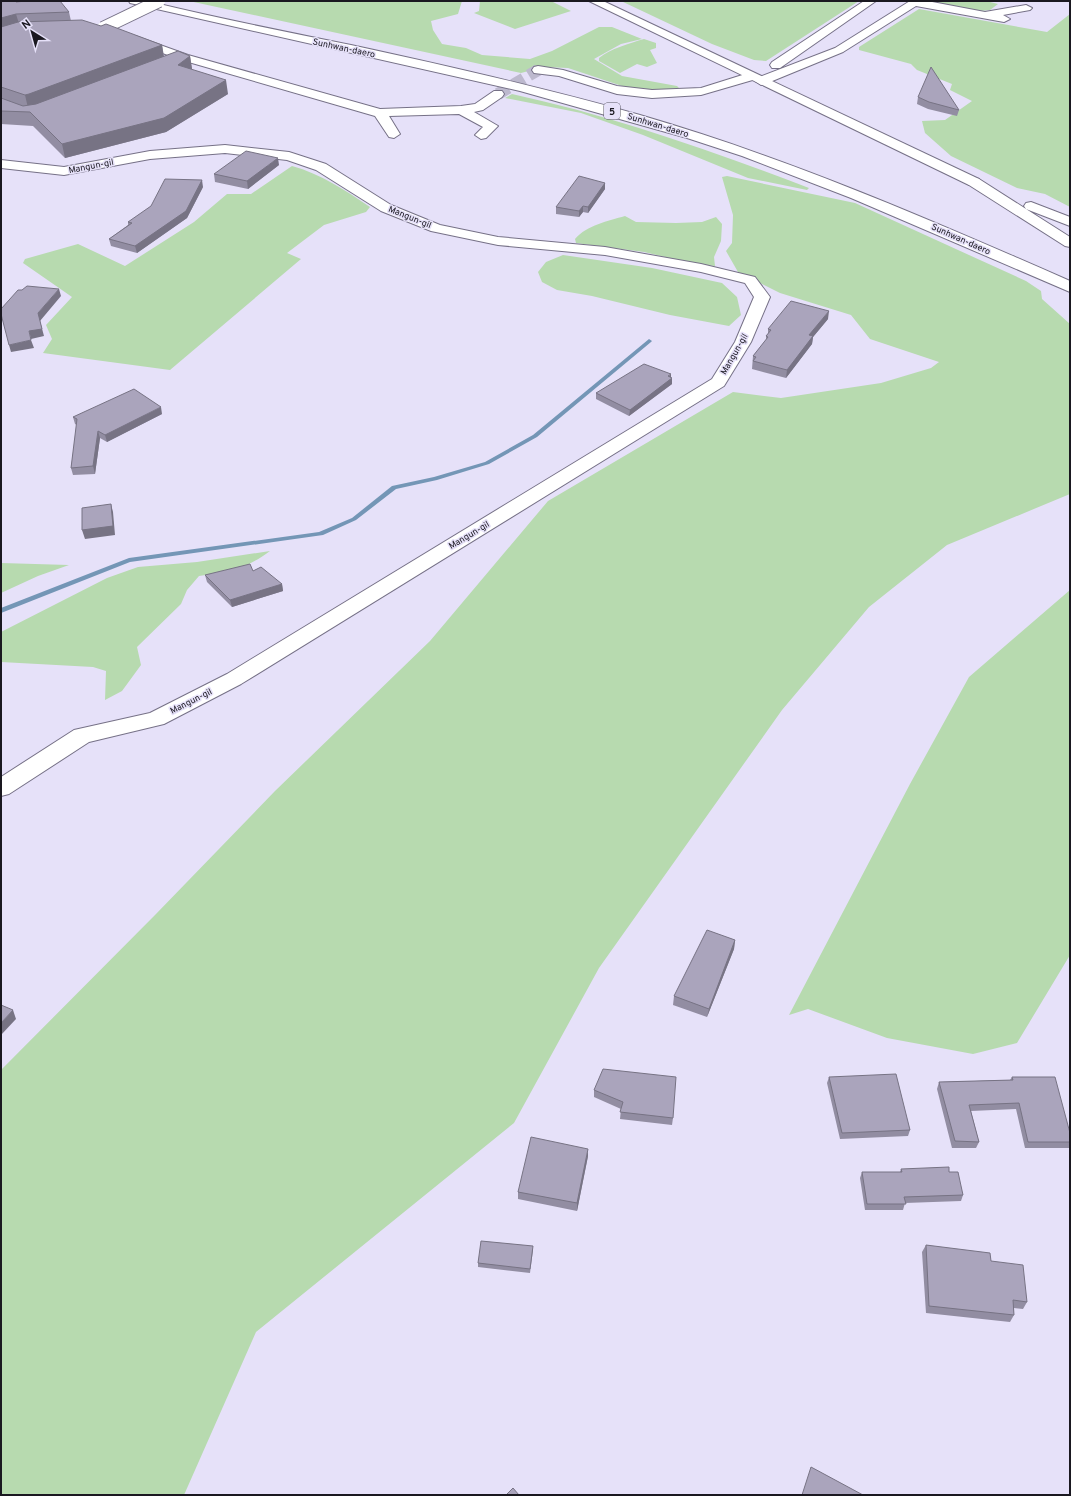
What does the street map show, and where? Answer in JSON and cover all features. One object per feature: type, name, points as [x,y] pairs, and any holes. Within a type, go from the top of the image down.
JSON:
[{"type":"main road","name":"Sunhwan-daero","points":[[134,1],[178,12],[536,89],[638,118],[741,151],[827,183],[917,219],[1070,287]]},
{"type":"main road","points":[[159,1],[99,28],[121,34],[184,57],[380,113],[461,110],[479,107],[498,94]]},
{"type":"main road","name":"Sunhwan-daero","points":[[170,1],[540,82],[644,110],[749,142],[841,176],[1006,245]]},
{"type":"main road","points":[[594,1],[974,182],[1070,222]]},
{"type":"main road","points":[[757,78],[871,1]]},
{"type":"main road","points":[[538,70],[568,74],[615,90],[637,94],[666,94],[710,89],[757,78],[839,50],[914,3],[1004,19]]},
{"type":"main road","points":[[984,15],[1009,13],[1026,8]]},
{"type":"main road","points":[[155,68],[184,57]]},
{"type":"main road","points":[[461,110],[492,126],[482,135]]},
{"type":"main road","points":[[380,113],[394,134]]},
{"type":"main road","name":"Mangun-gil","points":[[1,164],[12,164],[64,172],[150,155],[225,149],[289,156],[321,167],[386,208],[436,228],[498,241],[605,251],[701,268],[750,280],[762,297],[743,342],[718,382],[234,678],[156,719],[82,736],[1,788]]},
{"type":"main road","points":[[974,182],[1070,243]]},
{"type":"green space","points":[[189,1],[462,1],[458,14],[431,21],[433,30],[442,44],[466,48],[482,55],[530,59],[552,51],[599,27],[612,27],[642,39],[621,44],[594,59],[622,76],[677,86],[679,88],[659,90],[625,87],[568,68],[544,67],[521,73]]},
{"type":"green space","points":[[480,1],[551,1],[571,11],[515,29],[474,13],[479,11]]},
{"type":"green space","points":[[621,1],[859,1],[766,61],[754,60],[712,44]]},
{"type":"green space","points":[[930,1],[986,1],[998,4],[990,10],[980,11]]},
{"type":"green space","points":[[919,9],[1047,32],[1070,14],[1070,207],[1045,194],[1017,188],[951,156],[925,133],[922,121],[945,120],[972,101],[950,90],[952,84],[917,70],[911,64],[859,50],[859,47]]},
{"type":"green space","points":[[644,39],[656,43],[656,48],[650,50],[657,63],[647,67],[637,64],[620,73],[599,61],[599,58],[614,49]]},
{"type":"green space","points":[[512,94],[587,113],[662,135],[809,188],[807,190],[748,178],[643,135],[581,113],[505,98]]},
{"type":"green space","points":[[292,166],[323,178],[370,207],[366,212],[324,225],[287,253],[301,259],[170,370],[43,353],[52,339],[46,325],[72,297],[23,263],[25,259],[78,244],[125,266],[194,222],[227,194],[251,194]]},
{"type":"green space","points":[[727,176],[855,203],[1026,281],[1041,291],[1042,299],[1070,324],[1070,494],[947,545],[869,607],[782,710],[599,968],[514,1123],[256,1332],[184,1495],[1,1495],[1,1070],[155,915],[275,791],[430,641],[548,501],[733,392],[781,398],[881,383],[931,368],[939,362],[870,339],[851,315],[780,293],[738,272],[726,251],[732,243],[733,215],[722,177]]},
{"type":"green space","points":[[625,216],[636,222],[676,223],[702,222],[716,217],[722,224],[721,241],[714,257],[715,266],[695,264],[644,252],[576,243],[575,239],[585,230],[598,224]]},
{"type":"green space","points":[[563,255],[652,268],[722,283],[737,297],[741,315],[729,326],[670,315],[592,296],[557,290],[542,282],[538,272],[546,262]]},
{"type":"green space","points":[[270,551],[245,566],[219,573],[199,576],[187,590],[181,604],[137,647],[141,665],[122,691],[105,700],[106,671],[93,667],[1,662],[1,632],[107,578],[138,567],[197,562]]},
{"type":"green space","points":[[1,563],[69,565],[38,576],[1,593]]},
{"type":"green space","points":[[1070,590],[1070,955],[1017,1043],[973,1054],[887,1038],[808,1009],[789,1015],[910,784],[969,677]]},
{"type":"building","points":[[1,1],[60,1],[69,12],[16,14],[1,18]]},
{"type":"building","points":[[82,20],[101,26],[106,24],[162,45],[29,94],[25,95],[1,87],[1,27],[18,22]]},
{"type":"building","points":[[178,51],[190,56],[178,65],[226,80],[164,118],[62,144],[30,112],[1,111],[1,98],[23,106],[36,104]]},
{"type":"building","points":[[931,67],[959,110],[929,102],[918,97]]},
{"type":"building","points":[[246,151],[278,158],[247,181],[214,174]]},
{"type":"building","points":[[579,176],[605,183],[588,207],[583,206],[579,211],[556,207]]},
{"type":"building","points":[[165,179],[202,180],[186,211],[135,246],[109,239],[132,223],[128,222],[151,206]]},
{"type":"building","points":[[27,286],[59,289],[38,313],[42,329],[29,331],[31,340],[9,345],[1,309],[18,290],[22,290]]},
{"type":"building","points":[[791,301],[829,311],[809,335],[813,336],[787,370],[753,361],[756,357],[753,356],[768,337],[766,336],[771,330],[768,329]]},
{"type":"building","points":[[644,364],[671,374],[668,376],[672,378],[630,410],[596,393]]},
{"type":"building","points":[[134,389],[161,407],[105,435],[98,431],[93,466],[71,468],[77,419],[73,417]]},
{"type":"building","points":[[111,504],[113,526],[82,530],[82,508]]},
{"type":"building","points":[[250,564],[253,571],[261,567],[282,584],[230,600],[205,575]]},
{"type":"building","points":[[707,930],[735,940],[709,1009],[674,996]]},
{"type":"building","points":[[1,1005],[13,1010],[1,1023]]},
{"type":"building","points":[[603,1069],[676,1077],[673,1118],[620,1112],[623,1102],[594,1090]]},
{"type":"building","points":[[896,1074],[910,1130],[842,1133],[829,1077]]},
{"type":"building","points":[[1012,1077],[1055,1077],[1070,1133],[1070,1142],[1028,1142],[1019,1103],[969,1105],[979,1142],[955,1141],[939,1082],[1013,1080]]},
{"type":"building","points":[[531,1137],[588,1149],[577,1203],[518,1192]]},
{"type":"building","points":[[949,1167],[949,1172],[958,1172],[963,1195],[904,1197],[906,1204],[867,1204],[862,1172],[902,1172],[901,1169]]},
{"type":"building","points":[[481,1241],[533,1246],[530,1269],[478,1263]]},
{"type":"building","points":[[926,1245],[990,1253],[991,1261],[1023,1265],[1027,1302],[1013,1300],[1014,1315],[929,1306]]},
{"type":"building","points":[[811,1467],[863,1495],[802,1495]]},
{"type":"building","points":[[513,1488],[519,1495],[506,1495]]},
{"type":"waterway","points":[[1,611],[129,560],[321,534],[354,519],[394,487],[435,479],[487,463],[535,436],[649,341]]},
{"type":"tunnel","points":[[498,94],[538,70]]}]
